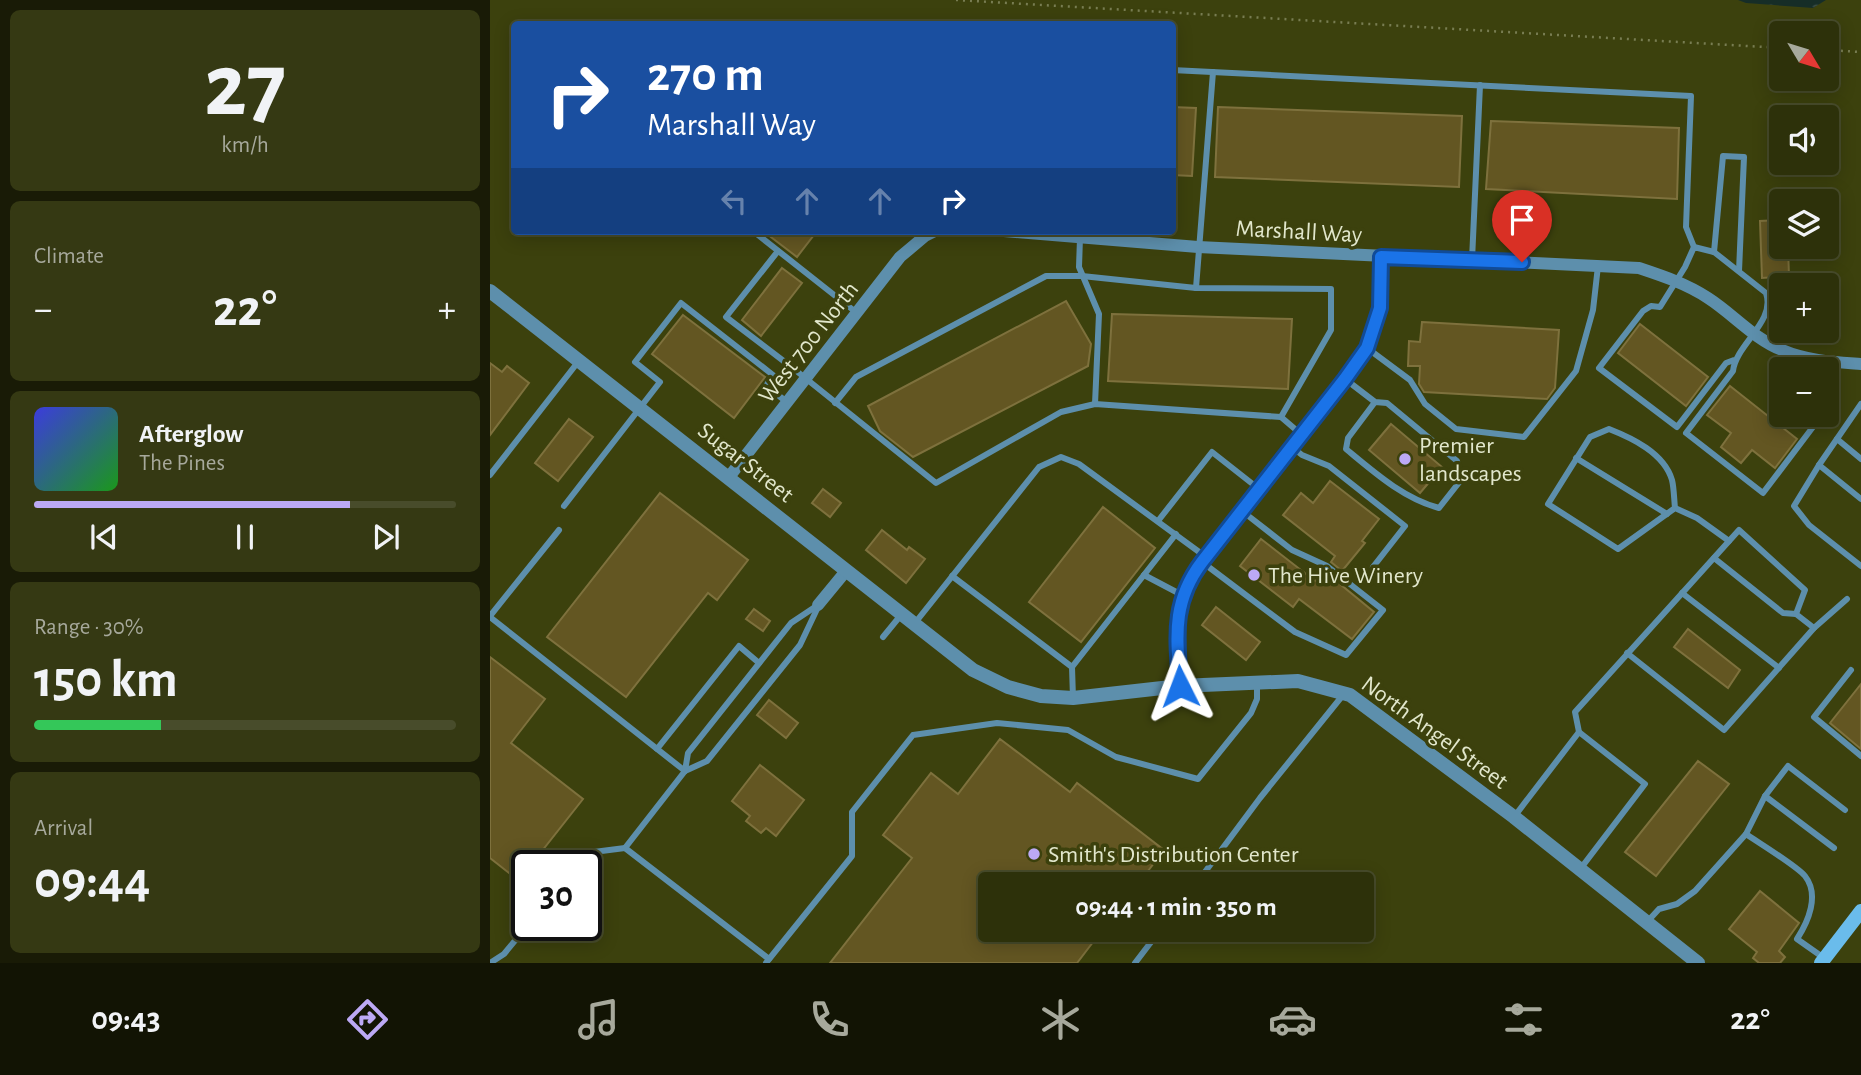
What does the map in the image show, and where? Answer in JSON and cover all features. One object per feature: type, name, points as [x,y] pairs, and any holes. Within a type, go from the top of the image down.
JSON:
[{"type":"main road","points":[[1822,960],[1861,911]]},
{"type":"street","name":"West 700 North","points":[[729,477],[900,257],[928,235]]},
{"type":"street","name":"Marshall Way","points":[[1047,235],[1198,247],[1639,268],[1677,281],[1708,298],[1780,350],[1803,357]]},
{"type":"street","points":[[1180,686],[1176,621],[1182,595],[1191,576],[1367,348],[1380,308],[1381,257]]},
{"type":"street","name":"Sugar Street","points":[[490,291],[973,670]]},
{"type":"street","name":"Marshall Way","points":[[1839,362],[1861,364]]},
{"type":"street","points":[[818,605],[846,571]]},
{"type":"street","name":"North Angel Street","points":[[973,670],[1009,687],[1041,696],[1073,698],[1180,686],[1298,681],[1350,695],[1514,817],[1698,963]]},
{"type":"lane","points":[[1176,70],[1691,96],[1686,227],[1694,247],[1660,307],[1651,306],[1643,311],[1599,369],[1677,427],[1726,363],[1734,360]]},
{"type":"lane","points":[[1196,288],[1213,72]]},
{"type":"lane","points":[[1472,260],[1480,85]]},
{"type":"lane","points":[[1714,252],[1723,156],[1744,157],[1739,271]]},
{"type":"lane","points":[[758,235],[857,313]]},
{"type":"lane","points":[[1080,238],[1079,267],[1099,314],[1095,404]]},
{"type":"lane","points":[[1694,247],[1714,252],[1766,293],[1769,301],[1763,318],[1734,360],[1733,371],[1686,432],[1763,493],[1813,427]]},
{"type":"lane","points":[[778,251],[726,317],[936,483],[1061,412],[1095,404],[1281,417],[1302,435]]},
{"type":"lane","points":[[1367,348],[1410,380],[1425,404],[1456,429],[1524,437],[1576,371],[1593,310],[1598,266]]},
{"type":"lane","points":[[835,403],[856,377],[1046,276],[1082,276],[1196,288],[1331,289],[1331,330],[1281,417]]},
{"type":"lane","points":[[564,506],[660,382],[635,362],[681,303],[773,375],[766,386],[788,402]]},
{"type":"lane","points":[[490,475],[580,361]]},
{"type":"lane","points":[[1345,379],[1375,402],[1387,403],[1457,461],[1461,480],[1439,508],[1423,503],[1387,484],[1346,449],[1348,439],[1375,402]]},
{"type":"lane","points":[[1861,404],[1794,506],[1809,525],[1861,566]]},
{"type":"lane","points":[[1609,429],[1629,437],[1657,456],[1672,479],[1675,508],[1618,549],[1548,504],[1590,437],[1609,429]]},
{"type":"lane","points":[[1836,439],[1861,459]]},
{"type":"lane","points":[[1292,447],[1302,455],[1329,466],[1405,526],[1373,567]]},
{"type":"lane","points":[[1158,521],[1212,452],[1259,489]]},
{"type":"lane","points":[[914,625],[1039,467],[1061,457],[1079,464],[1176,534],[1296,632],[1346,656],[1384,610],[1326,566],[1292,550],[1242,510]]},
{"type":"lane","points":[[1576,458],[1667,514]]},
{"type":"lane","points":[[1819,465],[1861,499]]},
{"type":"lane","points":[[1675,508],[1697,518],[1729,541]]},
{"type":"lane","points":[[559,530],[490,616],[685,771]]},
{"type":"lane","points":[[1579,869],[1645,784],[1579,732],[1575,712],[1739,530],[1805,590],[1796,614]]},
{"type":"lane","points":[[1073,698],[1072,667],[1176,534]]},
{"type":"lane","points":[[1714,558],[1783,613],[1796,614],[1814,628]]},
{"type":"lane","points":[[1144,575],[1182,595]]},
{"type":"lane","points":[[952,576],[1072,667]]},
{"type":"lane","points":[[1682,593],[1779,668]]},
{"type":"lane","points":[[1628,653],[1724,730],[1814,628],[1847,599]]},
{"type":"lane","points":[[685,771],[688,752],[791,623],[818,605]]},
{"type":"lane","points":[[602,851],[625,848],[685,771],[707,761],[800,645],[818,605]]},
{"type":"lane","points":[[883,637],[901,615]]},
{"type":"lane","points":[[657,749],[739,646],[759,663]]},
{"type":"lane","points":[[1851,670],[1814,718],[1861,756]]},
{"type":"lane","points":[[625,848],[768,961],[852,856],[852,812],[913,735],[997,723],[1068,730],[1116,757],[1198,779],[1251,713],[1257,699],[1257,683]]},
{"type":"lane","points":[[1205,872],[1344,693]]},
{"type":"lane","points":[[1514,817],[1579,732]]},
{"type":"lane","points":[[1646,923],[1659,909],[1677,904],[1695,891],[1746,834],[1765,796],[1788,766],[1845,810]]},
{"type":"lane","points":[[1765,796],[1834,848]]},
{"type":"lane","points":[[1746,834],[1806,877],[1813,896],[1808,922],[1797,939],[1822,960]]},
{"type":"lane","points":[[490,963],[504,954],[515,941]]},
{"type":"lane","points":[[1135,963],[1151,942]]},
{"type":"path","points":[[957,0],[1769,47]]},
{"type":"path","points":[[1839,51],[1861,52]]},
{"type":"water","points":[[1738,0],[1826,0],[1813,8],[1746,3]]},
{"type":"building","points":[[1176,107],[1196,108],[1192,176],[1176,175]]},
{"type":"building","points":[[1218,107],[1462,116],[1459,187],[1215,177]]},
{"type":"building","points":[[1491,121],[1679,128],[1677,199],[1486,189]]},
{"type":"building","points":[[1760,221],[1769,221],[1769,259],[1788,259],[1789,273],[1769,273],[1769,277],[1762,278]]},
{"type":"building","points":[[768,235],[814,235],[797,257]]},
{"type":"building","points":[[782,268],[802,283],[761,336],[742,320]]},
{"type":"building","points":[[1066,301],[1091,344],[1088,366],[913,457],[880,431],[868,406]]},
{"type":"building","points":[[1112,314],[1292,319],[1288,389],[1108,381]]},
{"type":"building","points":[[683,315],[765,377],[734,418],[652,354]]},
{"type":"building","points":[[1422,322],[1559,330],[1555,388],[1547,399],[1424,392],[1419,384],[1420,366],[1408,366],[1409,341],[1420,342]]},
{"type":"building","points":[[1640,324],[1708,377],[1686,406],[1618,353]]},
{"type":"building","points":[[490,363],[502,372],[507,366],[529,383],[490,435]]},
{"type":"building","points":[[1730,386],[1769,417],[1769,427],[1782,427],[1797,439],[1775,468],[1752,450],[1741,463],[1721,447],[1731,433],[1707,415]]},
{"type":"building","points":[[569,419],[593,437],[558,481],[535,463]]},
{"type":"building","name":"Premier landscapes","points":[[1391,424],[1442,467],[1420,493],[1369,450]]},
{"type":"building","points":[[1330,481],[1379,519],[1362,541],[1365,543],[1342,571],[1331,562],[1335,556],[1283,515],[1301,493],[1313,503]]},
{"type":"building","points":[[823,489],[841,503],[830,517],[812,503]]},
{"type":"building","points":[[660,493],[748,560],[717,600],[708,593],[626,697],[547,637]]},
{"type":"building","points":[[1103,507],[1155,548],[1081,642],[1029,602]]},
{"type":"building","points":[[882,530],[907,550],[909,547],[925,559],[906,583],[866,550]]},
{"type":"building","points":[[1261,539],[1315,581],[1324,571],[1374,612],[1352,639],[1299,599],[1293,607],[1240,566]]},
{"type":"building","points":[[1216,607],[1260,642],[1246,660],[1202,625]]},
{"type":"building","points":[[754,609],[770,621],[763,631],[746,619]]},
{"type":"building","points":[[1688,629],[1740,670],[1728,688],[1674,647]]},
{"type":"building","points":[[490,657],[545,699],[511,743],[583,799],[543,850],[511,850],[511,874],[490,858]]},
{"type":"building","points":[[1861,684],[1861,749],[1830,723]]},
{"type":"building","points":[[769,700],[798,723],[786,738],[757,715]]},
{"type":"building","name":"Smith's Distribution Center","points":[[1000,739],[1070,792],[1077,783],[1164,850],[1147,872],[978,872],[978,942],[1093,942],[1077,963],[830,963],[912,858],[883,835],[931,773],[958,794]]},
{"type":"building","points":[[1698,761],[1729,784],[1656,876],[1625,852]]},
{"type":"building","points":[[760,765],[804,800],[776,836],[766,828],[761,833],[746,821],[750,816],[732,801]]},
{"type":"building","points":[[1760,891],[1799,923],[1779,951],[1785,957],[1780,963],[1759,963],[1753,958],[1757,952],[1729,929]]},
{"type":"place","name":"Premier landscapes","points":[[1405,459]]},
{"type":"place","name":"The Hive Winery","points":[[1254,575]]},
{"type":"place","name":"Smith's Distribution Center","points":[[1034,854]]},
{"type":"route","points":[[1180,686],[1176,621],[1182,595],[1191,576],[1367,348],[1380,308],[1381,257],[1522,262]]}]
